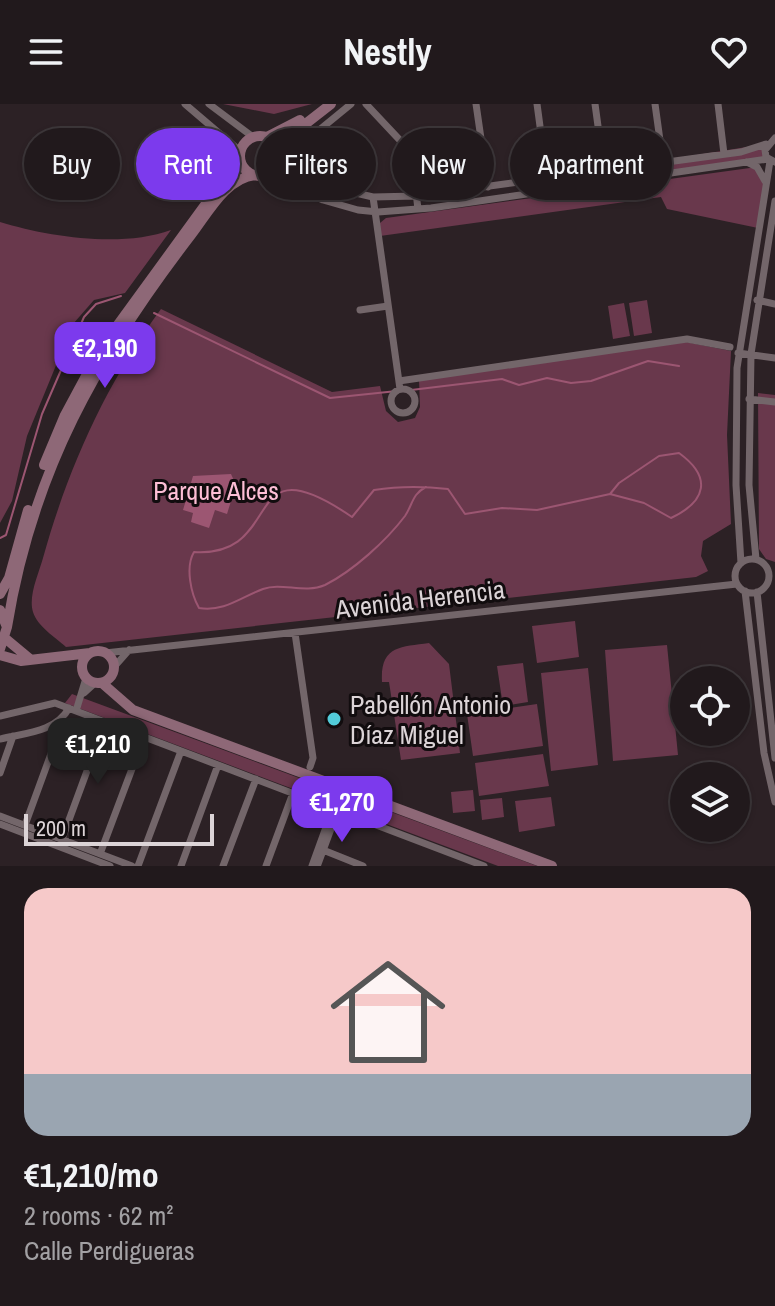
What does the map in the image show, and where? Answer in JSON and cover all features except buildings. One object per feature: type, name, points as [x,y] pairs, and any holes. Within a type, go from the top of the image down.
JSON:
[{"type":"street","points":[[185,104],[211,128]]},
{"type":"street","points":[[209,104],[253,137],[240,154],[245,169],[255,175]]},
{"type":"street","points":[[286,128],[320,104]]},
{"type":"street","points":[[300,128],[331,104]]},
{"type":"street","points":[[322,128],[351,104]]},
{"type":"street","points":[[366,104],[392,132]]},
{"type":"street","points":[[480,104],[482,128]]},
{"type":"street","points":[[537,104],[540,128]]},
{"type":"street","points":[[595,104],[598,128]]},
{"type":"street","points":[[655,104],[658,128]]},
{"type":"street","points":[[718,104],[724,154]]},
{"type":"street","points":[[672,161],[724,154],[772,138],[771,161],[765,181],[738,353],[736,485],[741,563],[756,559],[775,568]]},
{"type":"street","points":[[672,171],[746,160],[771,161]]},
{"type":"street","points":[[746,160],[757,167],[765,181]]},
{"type":"street","points":[[2,648],[23,550],[44,484],[96,370],[124,326],[222,196],[236,181],[255,175]]},
{"type":"street","points":[[323,200],[373,212],[510,196]]},
{"type":"street","points":[[0,594],[9,578],[23,526],[51,446],[86,373],[145,284],[206,200]]},
{"type":"street","points":[[373,200],[400,385],[687,339],[730,347]]},
{"type":"street","points":[[417,200],[418,209]]},
{"type":"street","points":[[756,559],[749,485],[751,354],[757,300],[772,236],[775,201]]},
{"type":"street","points":[[763,268],[775,270]]},
{"type":"street","points":[[757,300],[775,304]]},
{"type":"street","points":[[360,310],[388,306]]},
{"type":"street","points":[[738,353],[775,358]]},
{"type":"street","points":[[749,399],[775,402]]},
{"type":"street","name":"Avenida Herencia","points":[[715,584],[741,563]]},
{"type":"street","points":[[765,565],[769,575],[766,585]]},
{"type":"street","points":[[736,570],[737,584],[745,591],[757,592],[775,581]]},
{"type":"street","name":"Avenida Herencia","points":[[105,653],[737,584]]},
{"type":"street","points":[[745,591],[775,802]]},
{"type":"street","points":[[757,592],[775,758]]},
{"type":"street","points":[[0,610],[7,627]]},
{"type":"street","points":[[295,633],[313,758],[310,767]]},
{"type":"street","points":[[2,648],[32,660],[105,653],[113,671],[113,691]]},
{"type":"street","points":[[2,648],[32,660]]},
{"type":"street","points":[[25,825],[63,721],[94,682],[113,671],[129,650]]},
{"type":"street","points":[[82,663],[90,653]]},
{"type":"street","points":[[69,656],[82,663],[94,682],[113,691],[133,710],[552,866]]},
{"type":"street","points":[[0,716],[55,703],[484,866]]},
{"type":"street","points":[[0,739],[63,721]]},
{"type":"street","points":[[62,839],[105,722]]},
{"type":"street","points":[[0,773],[13,736]]},
{"type":"street","points":[[95,860],[144,737]]},
{"type":"street","points":[[0,816],[62,839],[95,860],[135,866],[181,751]]},
{"type":"street","points":[[181,866],[218,765]]},
{"type":"street","points":[[223,866],[256,779]]},
{"type":"street","points":[[266,866],[293,793]]},
{"type":"street","points":[[314,866],[323,850],[336,809]]},
{"type":"street","points":[[314,866],[336,809]]},
{"type":"street","points":[[0,824],[110,866]]},
{"type":"street","points":[[323,850],[363,866]]},
{"type":"green space","points":[[223,104],[312,104],[274,114]]},
{"type":"green space","points":[[766,144],[766,157],[672,172],[672,159]]},
{"type":"green space","points":[[757,167],[765,181],[758,228],[667,209],[662,200],[672,200],[672,179]]},
{"type":"green space","points":[[517,200],[639,200],[380,236],[380,223],[386,218]]},
{"type":"green space","points":[[0,222],[40,232],[86,238],[130,238],[171,230],[125,293],[94,300],[73,324],[27,436],[12,501],[0,523]]},
{"type":"green space","points":[[647,300],[652,333],[634,336],[629,303]]},
{"type":"green space","points":[[624,303],[630,336],[613,339],[608,306]]},
{"type":"green space","name":"Parque Alces","points":[[161,309],[332,392],[380,386],[386,411],[398,422],[415,418],[420,407],[419,380],[686,342],[731,351],[727,435],[731,524],[703,541],[701,556],[708,571],[696,577],[66,647],[35,617],[32,599],[35,585],[64,492],[91,428],[123,367]]},
{"type":"green space","points":[[758,393],[775,395],[775,562],[766,559],[759,549]]},
{"type":"green space","points":[[575,621],[579,657],[537,663],[532,626]]},
{"type":"green space","points":[[429,643],[449,664],[460,753],[401,760],[389,682],[382,682],[384,661],[394,650]]},
{"type":"green space","points":[[667,645],[670,746],[677,746],[678,755],[613,761],[605,650]]},
{"type":"green space","points":[[523,663],[528,702],[503,706],[497,666]]},
{"type":"green space","points":[[588,668],[598,765],[551,771],[541,673]]},
{"type":"green space","points":[[72,694],[537,866],[498,866],[65,703]]},
{"type":"green space","points":[[537,704],[543,746],[473,756],[467,714]]},
{"type":"green space","points":[[543,754],[549,786],[479,796],[475,763]]},
{"type":"green space","points":[[473,790],[475,811],[453,813],[451,792]]},
{"type":"green space","points":[[551,797],[555,826],[519,832],[515,801]]},
{"type":"green space","points":[[502,798],[504,817],[482,820],[480,800]]},
{"type":"shaded area","points":[[231,474],[236,485],[227,514],[215,510],[209,528],[191,522],[193,513],[183,510],[193,476]]},
{"type":"waterway","points":[[0,538],[6,535],[42,414],[84,317],[96,304],[121,296]]},
{"type":"waterway","points":[[154,313],[330,398],[397,391]]},
{"type":"waterway","points":[[403,391],[502,379],[519,385],[547,378],[571,383],[591,381],[648,361],[679,366]]},
{"type":"waterway","points":[[426,487],[421,490],[418,493],[405,516],[379,545],[358,564],[325,585],[309,588],[270,587],[225,606],[199,608],[190,580],[194,552],[223,549],[242,538],[276,495],[292,490],[316,496],[352,517],[374,490],[402,487],[420,487],[429,487],[448,489],[465,514],[502,508],[537,510],[610,494],[619,483],[659,456],[679,453],[697,471],[701,488],[692,504],[671,518],[644,503],[610,494]]},
{"type":"place","name":"Pabellón Antonio Díaz Miguel","points":[[334,719]]}]
